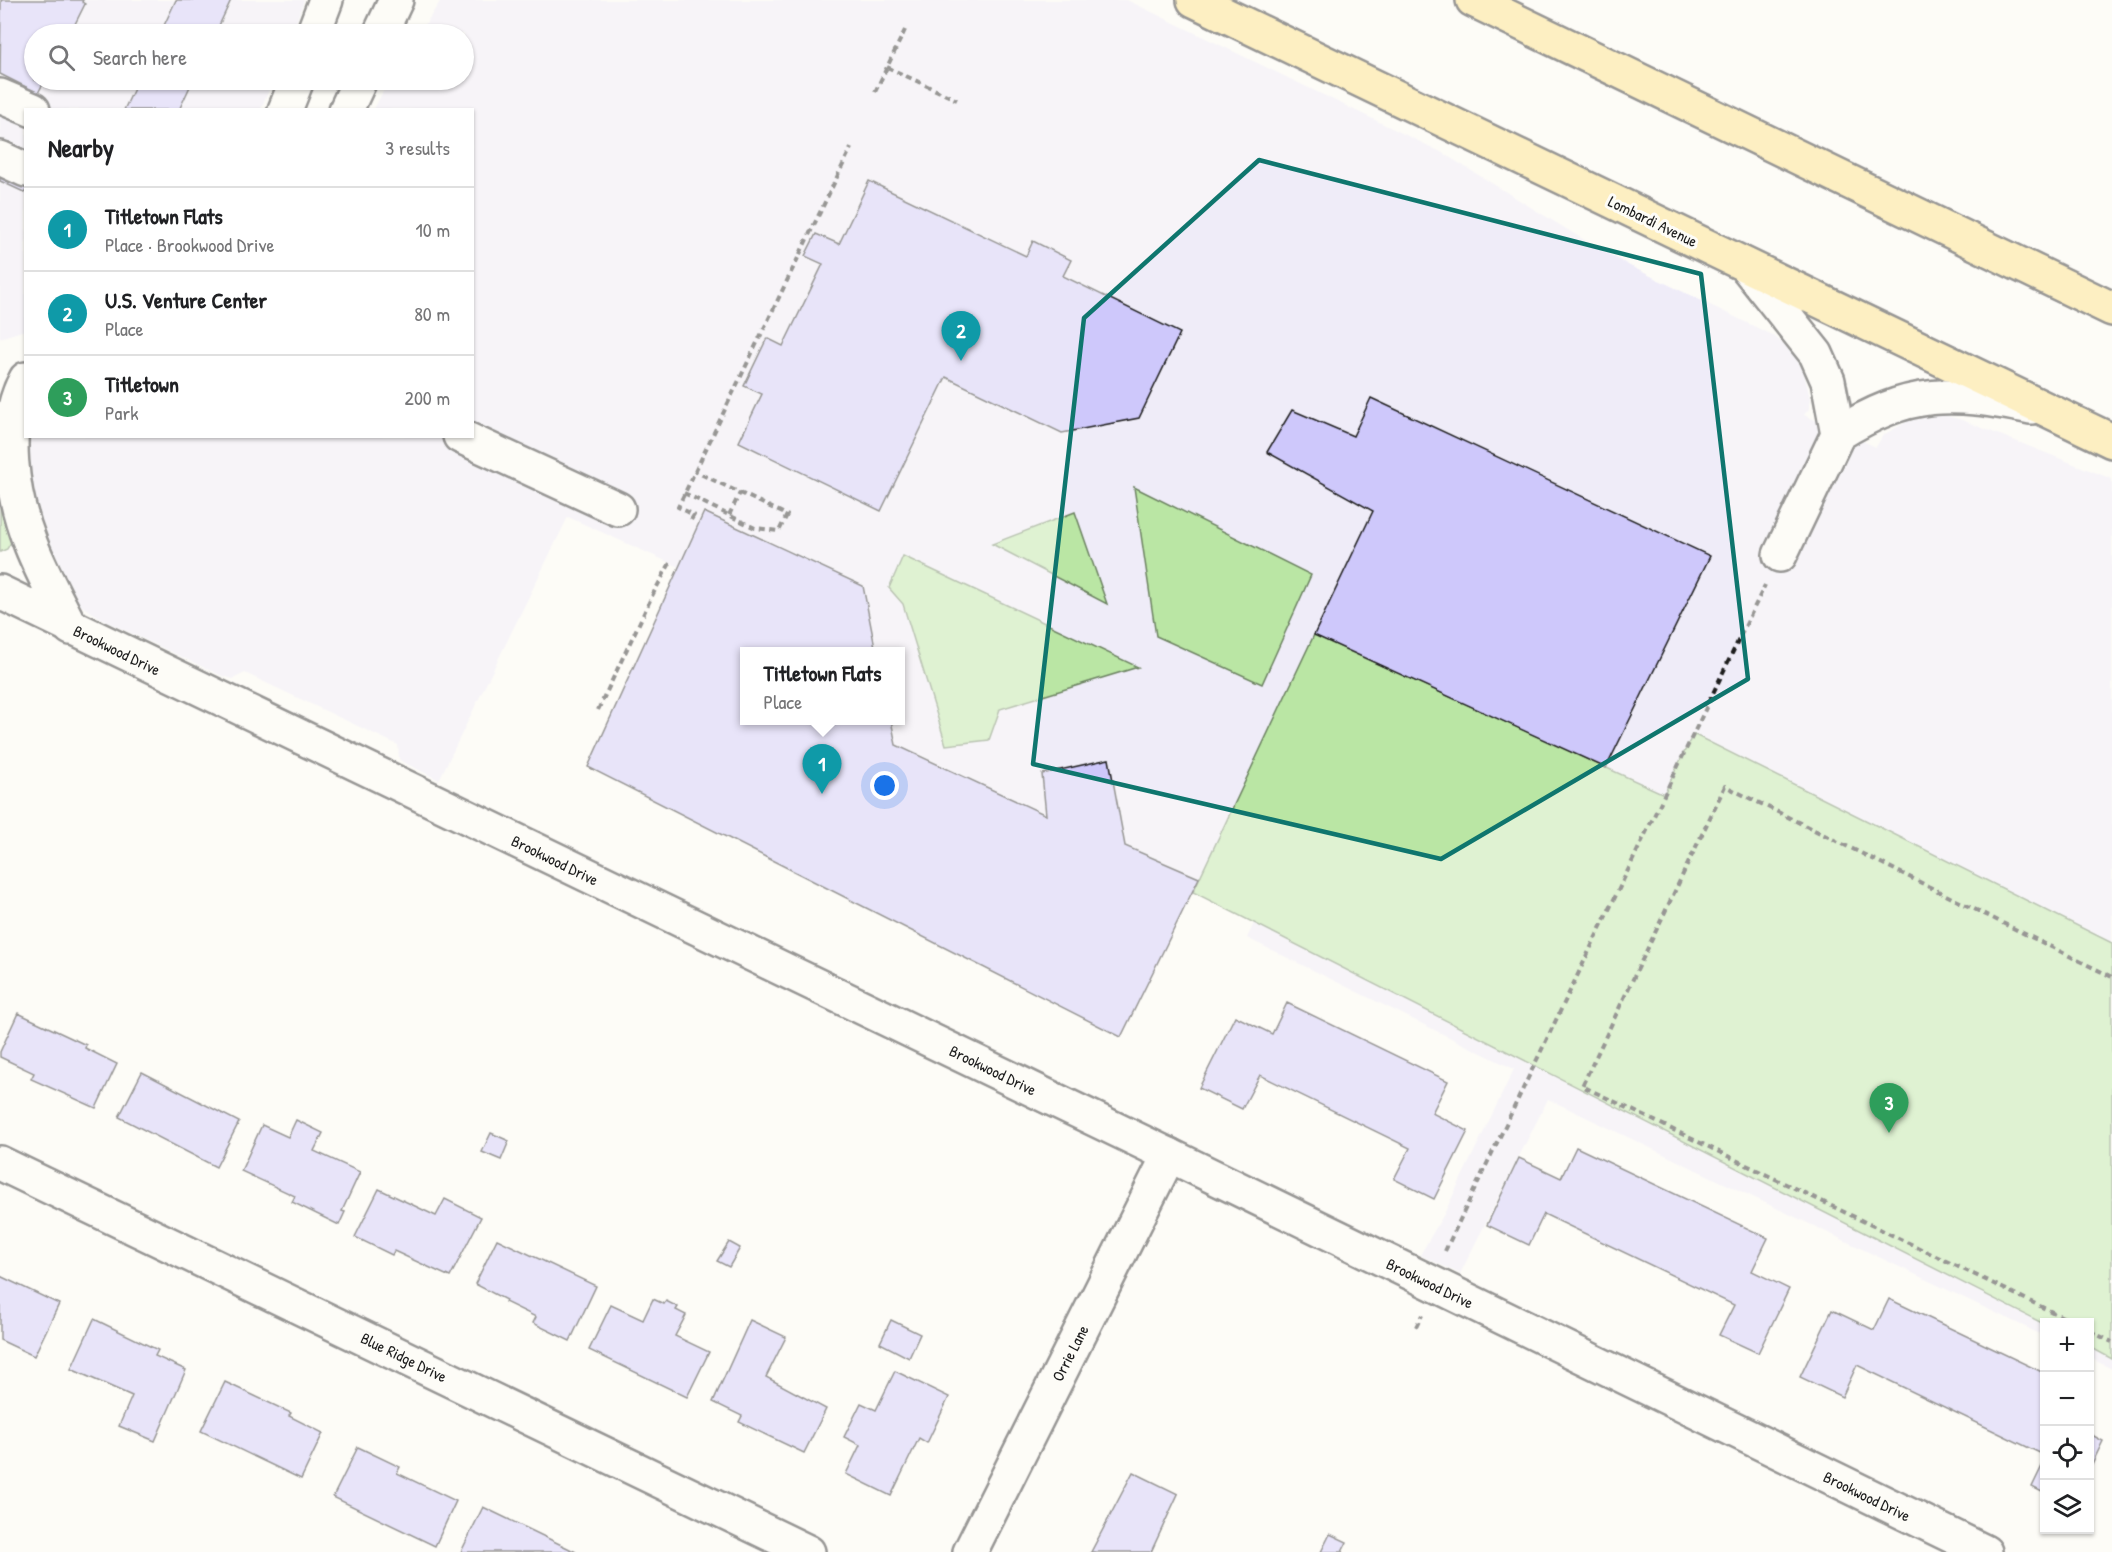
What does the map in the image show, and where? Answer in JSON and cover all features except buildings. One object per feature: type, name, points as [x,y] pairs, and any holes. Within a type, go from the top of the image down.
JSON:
[{"type":"main road","name":"Lombardi Avenue","points":[[1194,0],[2112,441]]},
{"type":"main road","points":[[1473,0],[2112,309]]},
{"type":"street","points":[[385,24],[396,0]]},
{"type":"street","points":[[317,24],[325,1]]},
{"type":"street","points":[[286,108],[293,90]]},
{"type":"street","points":[[347,108],[355,90]]},
{"type":"street","points":[[0,96],[28,108]]},
{"type":"street","points":[[0,158],[24,169]]},
{"type":"street","points":[[1746,266],[1816,354],[1828,381],[1838,434]]},
{"type":"street","points":[[0,375],[24,367]]},
{"type":"street","points":[[24,382],[17,393],[10,424],[14,482],[30,544],[71,628]]},
{"type":"street","points":[[1780,555],[1838,434],[1861,420],[1887,408],[1929,397],[1974,397],[2047,410]]},
{"type":"street","points":[[464,438],[618,509]]},
{"type":"street","name":"Brookwood Drive","points":[[0,592],[1169,1155],[1985,1552]]},
{"type":"street","name":"Orrie Lane","points":[[970,1552],[1169,1155]]},
{"type":"street","name":"Blue Ridge Drive","points":[[0,1163],[808,1552]]},
{"type":"path","points":[[875,92],[905,30]]},
{"type":"path","points":[[887,67],[957,100]]},
{"type":"path","points":[[691,520],[694,515],[678,507],[684,493],[851,148]]},
{"type":"path","points":[[684,493],[755,528],[779,531],[787,515],[694,471]]},
{"type":"path","points":[[729,515],[740,493]]},
{"type":"path","points":[[1444,1253],[1780,555]]},
{"type":"path","points":[[598,710],[670,563]]},
{"type":"path","points":[[2063,1318],[1582,1086],[1725,786],[2112,977]]},
{"type":"path","points":[[1416,1327],[1423,1315]]},
{"type":"path","points":[[2094,1333],[2112,1342]]},
{"type":"highlighted area","points":[[1259,160],[1701,274],[1748,679],[1441,859],[1033,764],[1084,318]]},
{"type":"shaded area","points":[[0,0],[304,0],[296,24],[24,24],[24,90],[269,90],[261,108],[24,108],[24,330],[0,338]]},
{"type":"shaded area","points":[[441,0],[1127,0],[1441,152],[1630,266],[1772,335],[1788,347],[1803,369],[1810,398],[1809,409],[1804,415],[1876,447],[1883,435],[1910,420],[1928,415],[1944,415],[2112,479],[2112,1369],[2094,1360],[2094,1318],[2040,1318],[2040,1334],[1548,1099],[1460,1274],[1420,1255],[1444,1214],[1514,1069],[1247,938],[1254,923],[1193,892],[1199,878],[1125,846],[1109,759],[1042,774],[1046,815],[896,745],[892,725],[905,725],[905,647],[875,647],[863,586],[705,512],[679,567],[568,517],[439,780],[401,761],[398,745],[245,673],[233,679],[222,676],[107,622],[80,605],[71,595],[39,524],[28,488],[28,446],[31,438],[474,438],[474,108],[375,108],[384,90],[474,90],[474,24],[425,24]]},
{"type":"green space","points":[[1134,487],[1311,575],[1262,684],[1156,636]]},
{"type":"green space","points":[[0,489],[13,539],[7,549],[0,552]]},
{"type":"green space","points":[[1075,512],[1107,604],[992,544]]},
{"type":"green space","points":[[903,556],[1138,667],[1000,709],[989,740],[946,745],[903,604],[889,588]]},
{"type":"green space","points":[[1314,635],[1664,794],[1693,734],[2112,943],[2112,1359],[2094,1349],[2094,1318],[2040,1318],[2040,1322],[1193,892]]},
{"type":"place","name":"U.S. Venture Center","points":[[961,361]]},
{"type":"place","name":"Titletown Flats","points":[[822,794]]},
{"type":"place","name":"Titletown","points":[[1889,1133]]}]
